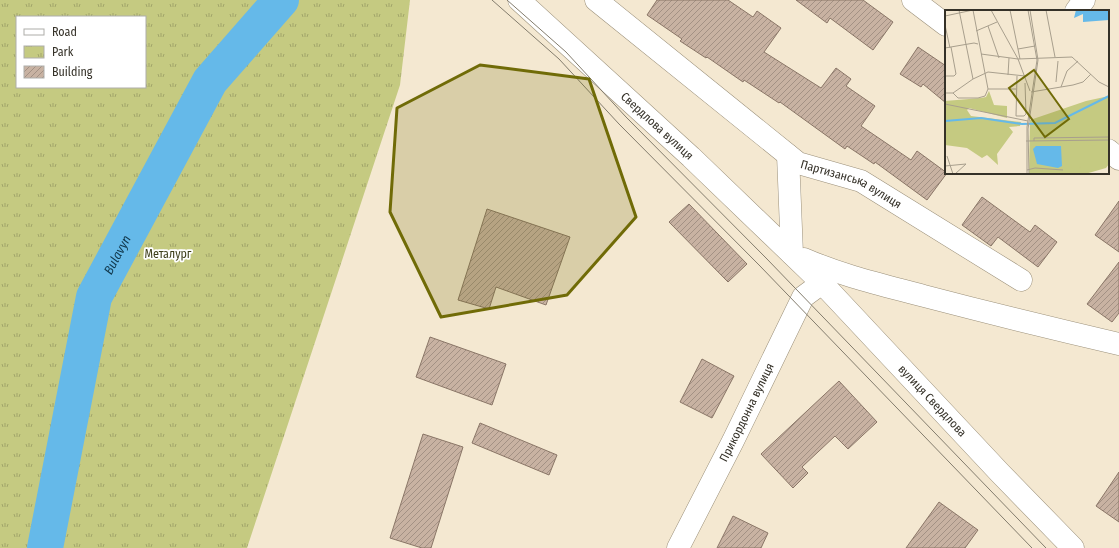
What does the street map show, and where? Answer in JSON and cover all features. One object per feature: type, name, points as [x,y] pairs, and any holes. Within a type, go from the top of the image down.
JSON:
[{"type":"street","name":"Свердлова вулиця","points":[[519,0],[685,152],[792,254]]},
{"type":"street","name":"Партизанська вулиця","points":[[596,0],[798,163],[861,181],[1021,280]]},
{"type":"street","points":[[913,0],[945,24]]},
{"type":"street","points":[[1077,10],[1084,0]]},
{"type":"street","points":[[1109,151],[1119,159]]},
{"type":"street","points":[[788,155],[792,254],[831,271],[1003,317],[1119,344]]},
{"type":"street","name":"вулиця Свердлова","points":[[792,254],[822,283],[1073,548]]},
{"type":"street","name":"Прикордонна вулиця","points":[[678,548],[733,441],[803,297],[822,283]]},
{"type":"highlighted area","points":[[480,65],[589,79],[636,217],[567,295],[441,317],[390,212],[397,108]]},
{"type":"green space","name":"Металург","points":[[0,0],[410,0],[400,85],[247,548],[0,548]]},
{"type":"building","points":[[657,0],[728,0],[753,17],[757,11],[781,28],[764,52],[821,88],[836,68],[851,79],[846,86],[875,106],[861,126],[911,160],[917,151],[946,174],[927,200],[875,162],[874,164],[847,146],[845,149],[780,102],[779,103],[744,80],[743,82],[707,57],[706,58],[680,41],[682,39],[647,15]]},
{"type":"building","points":[[796,0],[863,0],[893,22],[873,50],[830,18],[827,23]]},
{"type":"building","points":[[918,47],[945,65],[945,102],[923,84],[921,87],[900,74]]},
{"type":"building","points":[[982,197],[1030,232],[1035,225],[1057,242],[1038,267],[998,237],[991,246],[962,225]]},
{"type":"building","points":[[1119,201],[1119,252],[1095,235]]},
{"type":"building","points":[[689,204],[747,264],[728,282],[669,222]]},
{"type":"building","points":[[487,209],[570,237],[546,305],[496,287],[489,309],[458,300]]},
{"type":"building","points":[[1119,262],[1119,313],[1112,322],[1087,304]]},
{"type":"building","points":[[430,337],[506,364],[492,405],[416,377]]},
{"type":"building","points":[[702,359],[734,376],[712,418],[680,402]]},
{"type":"building","points":[[839,381],[877,422],[848,449],[835,436],[802,467],[808,473],[793,488],[761,454]]},
{"type":"building","points":[[480,423],[557,455],[549,475],[472,443]]},
{"type":"building","points":[[423,434],[463,447],[431,548],[422,548],[390,538]]},
{"type":"building","points":[[1119,472],[1119,522],[1096,506]]},
{"type":"building","points":[[939,502],[978,530],[965,548],[906,548]]},
{"type":"building","points":[[733,516],[768,533],[761,548],[717,548]]},
{"type":"waterway","name":"Bulavyn","points":[[45,548],[94,297],[210,81],[281,0]]},
{"type":"tram line","points":[[492,0],[559,59],[619,124],[760,266],[1032,548]]},
{"type":"tram line","points":[[507,0],[566,52],[626,117],[767,259],[1046,548]]}]
